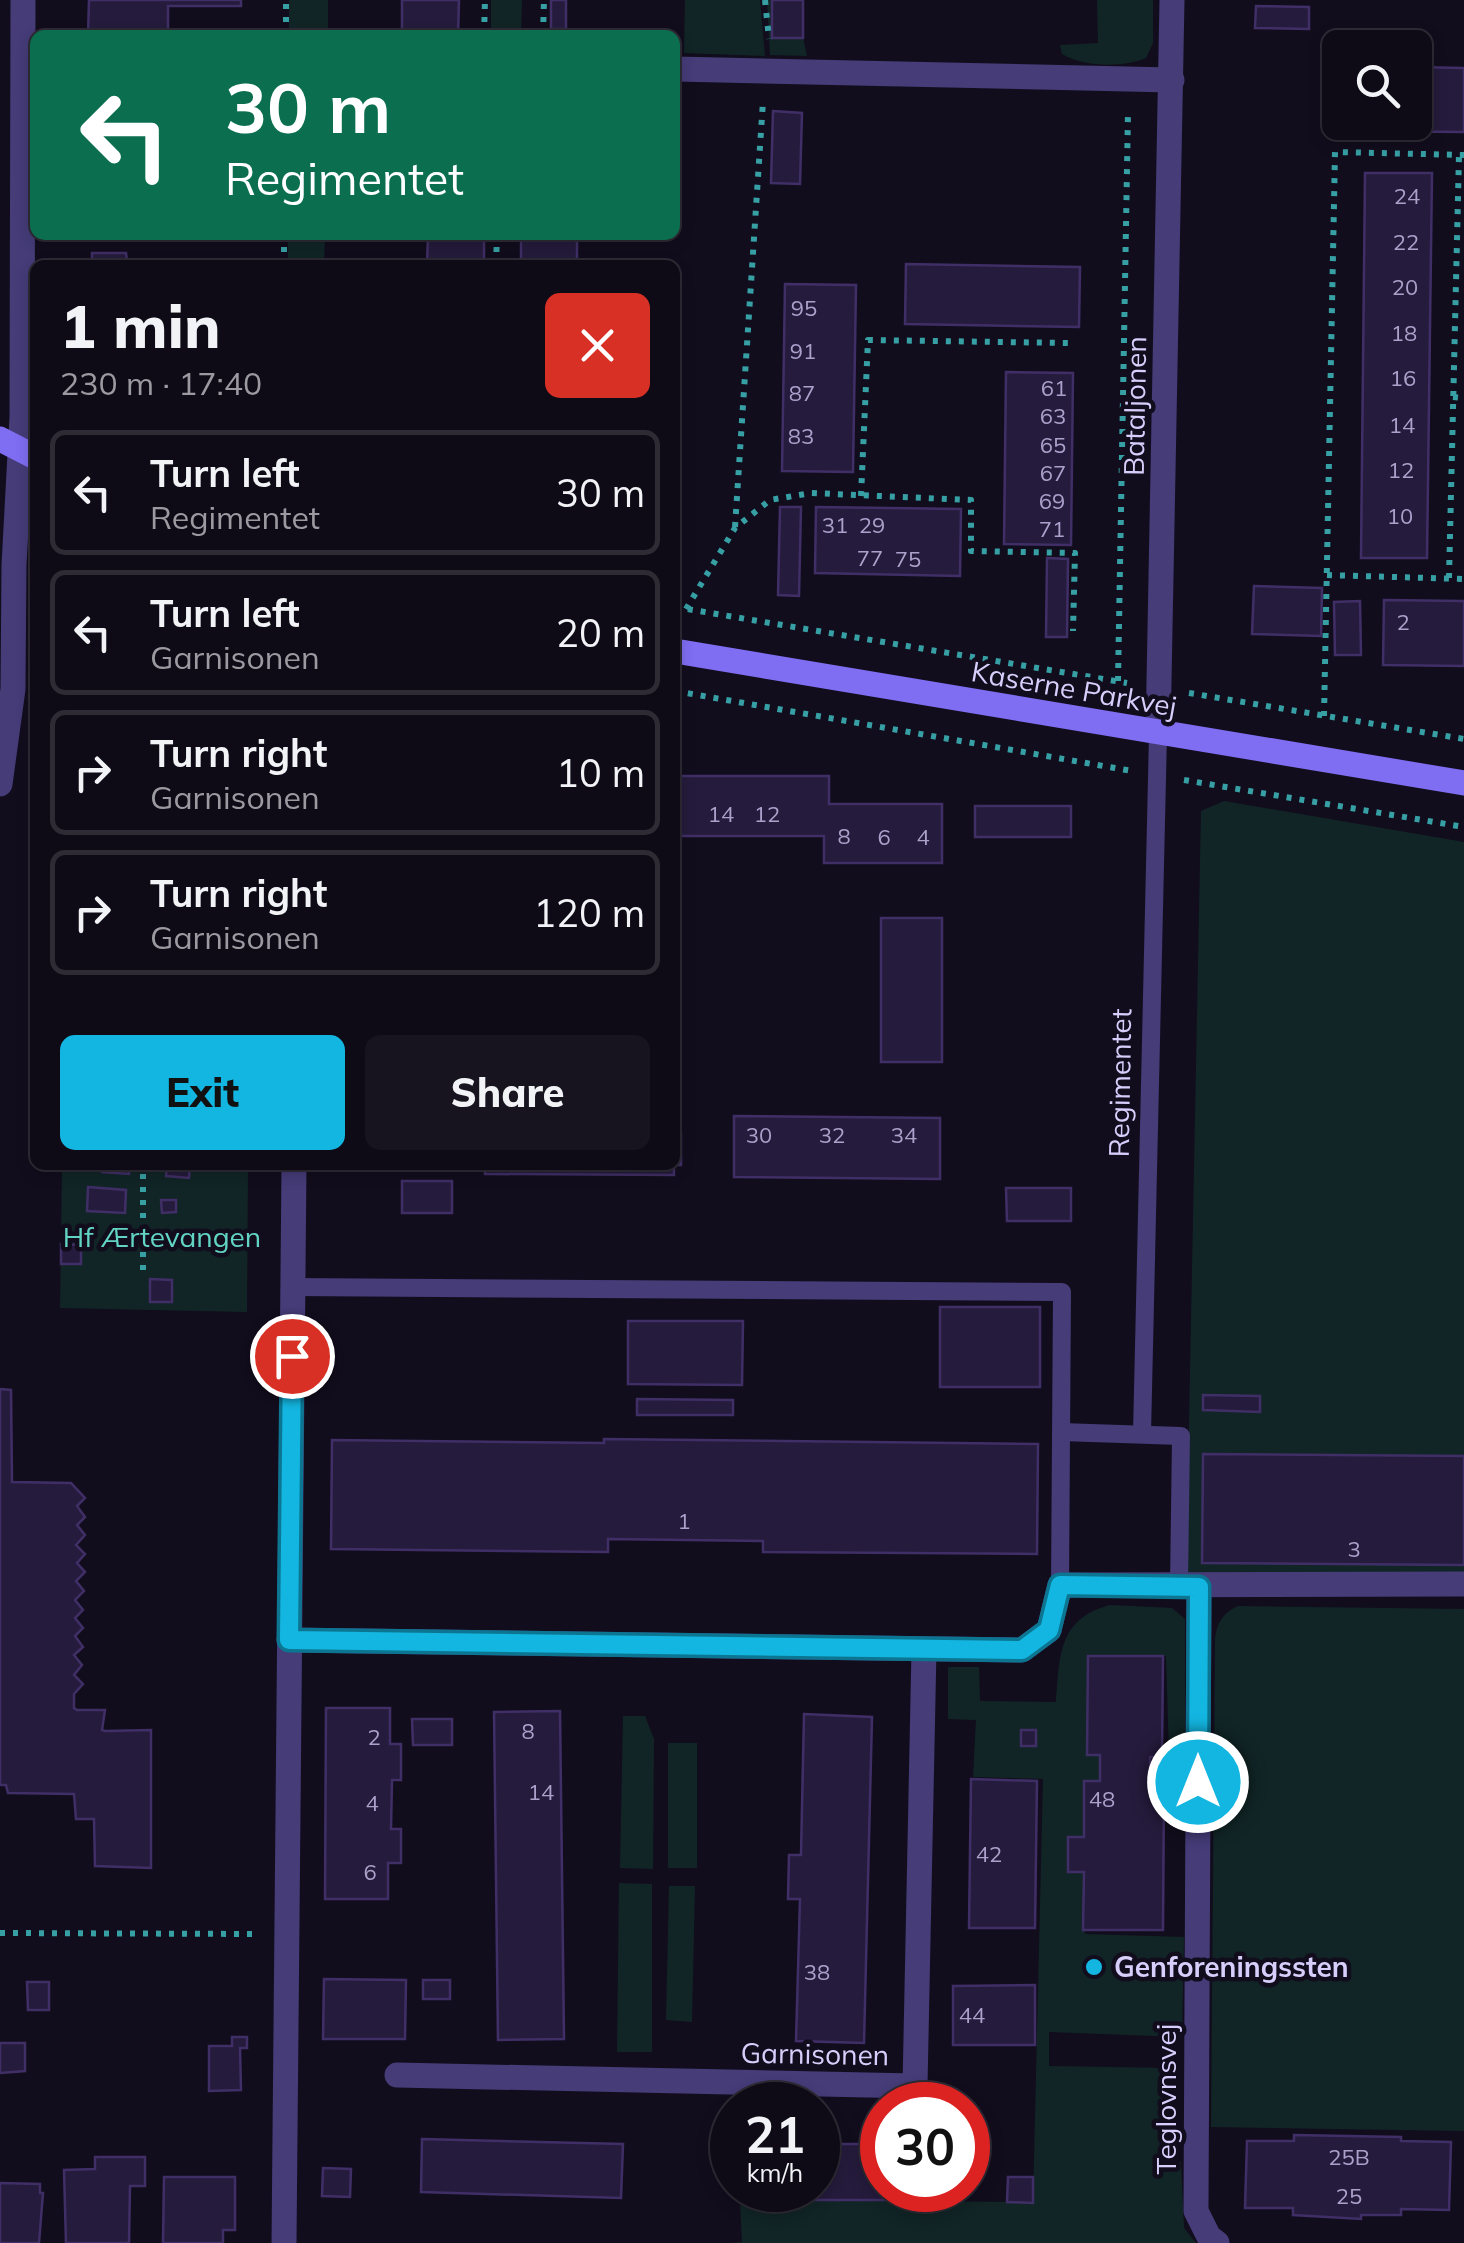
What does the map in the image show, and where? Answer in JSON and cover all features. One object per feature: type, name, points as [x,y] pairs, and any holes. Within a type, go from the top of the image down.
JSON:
[{"type":"street","points":[[0,784],[7,564],[19,448],[23,0]]},
{"type":"street","name":"Bataljonen","points":[[1158,734],[1172,0]]},
{"type":"street","points":[[680,70],[1172,80]]},
{"type":"street","name":"Kaserne Parkvej","points":[[680,652],[1464,784]]},
{"type":"street","points":[[284,2243],[294,1170]]},
{"type":"street","points":[[289,1640],[1022,1650],[1049,1630],[1060,1585],[1464,1584]]},
{"type":"street","name":"Teglovnsvej","points":[[1189,1586],[1196,2211],[1209,2237],[1218,2243]]},
{"type":"street","name":"Garnisonen","points":[[397,2075],[914,2086],[924,1649]]},
{"type":"lane","name":"Regimentet","points":[[1142,1434],[1158,734]]},
{"type":"lane","points":[[292,1287],[1062,1292],[1060,1585]]},
{"type":"lane","points":[[1061,1432],[1181,1436],[1189,1586]]},
{"type":"path","points":[[286,0],[286,30]]},
{"type":"path","points":[[484,30],[485,0]]},
{"type":"path","points":[[543,30],[544,0]]},
{"type":"path","points":[[735,528],[763,100],[769,71]]},
{"type":"path","points":[[1118,681],[1128,79]]},
{"type":"path","points":[[1324,716],[1335,152],[1462,155],[1449,578]]},
{"type":"path","points":[[860,496],[868,340],[1068,343]]},
{"type":"path","points":[[1453,397],[1464,398]]},
{"type":"path","points":[[686,609],[735,528],[770,500],[811,494],[972,500],[971,552],[1075,553],[1074,631]]},
{"type":"path","points":[[1327,575],[1464,579]]},
{"type":"path","points":[[680,608],[1464,739]]},
{"type":"path","points":[[680,692],[1464,826]]},
{"type":"path","points":[[143,1170],[143,1270]]},
{"type":"path","points":[[0,1932],[286,1934]]},
{"type":"green space","points":[[289,0],[328,0],[328,30],[289,30]]},
{"type":"green space","points":[[491,0],[522,0],[521,30],[491,30]]},
{"type":"green space","points":[[685,0],[760,0],[765,56],[684,53]]},
{"type":"green space","points":[[767,0],[772,0],[772,37],[803,38],[807,56],[770,55]]},
{"type":"green space","points":[[1097,0],[1153,0],[1153,43],[1146,58],[1103,65],[1062,54],[1060,45],[1098,43]]},
{"type":"green space","points":[[288,240],[325,240],[324,260],[288,260]]},
{"type":"green space","points":[[1224,801],[1464,842],[1464,1577],[1186,1575],[1201,811]]},
{"type":"green space","name":"Hf Ærtevangen","points":[[62,1170],[248,1170],[247,1312],[60,1308]]},
{"type":"green space","points":[[1110,1605],[1172,1608],[1185,1619],[1185,1746],[1169,1753],[1166,1656],[1088,1656],[1087,1754],[1100,1755],[1100,1781],[1084,1781],[1084,1837],[1068,1838],[1068,1872],[1084,1872],[1085,1934],[1184,1937],[1182,2037],[1049,2032],[1049,2066],[1173,2068],[1171,2162],[1181,2162],[1184,2228],[1196,2243],[731,2243],[742,2242],[740,2212],[840,2212],[840,2201],[860,2201],[860,2212],[990,2212],[990,2202],[1033,2202],[1043,1779],[973,1777],[976,1720],[948,1719],[948,1667],[979,1667],[980,1701],[1056,1702],[1065,1642],[1080,1620]]},
{"type":"green space","points":[[1238,1606],[1464,1609],[1464,2131],[1211,2127],[1215,1638],[1222,1619]]},
{"type":"green space","points":[[623,1716],[645,1716],[654,1739],[653,1869],[620,1868]]},
{"type":"green space","points":[[668,1743],[697,1743],[697,1868],[668,1868]]},
{"type":"green space","points":[[619,1883],[652,1884],[652,2052],[617,2052]]},
{"type":"green space","points":[[669,1886],[695,1886],[692,2022],[666,2020]]},
{"type":"building","points":[[89,0],[241,0],[241,6],[168,6],[168,30],[88,30]]},
{"type":"building","points":[[402,0],[459,0],[458,30],[402,30]]},
{"type":"building","points":[[551,0],[566,0],[566,29],[551,29]]},
{"type":"building","points":[[772,0],[803,0],[803,38],[772,38]]},
{"type":"building","points":[[1256,6],[1309,7],[1309,29],[1255,28]]},
{"type":"building","points":[[1432,67],[1464,68],[1464,132],[1432,132]]},
{"type":"building","points":[[773,111],[802,113],[800,184],[771,183]]},
{"type":"building","points":[[1365,173],[1432,173],[1427,558],[1361,558]]},
{"type":"building","points":[[428,240],[484,240],[484,260],[427,260]]},
{"type":"building","points":[[521,240],[577,240],[577,260],[521,260]]},
{"type":"building","points":[[92,253],[126,253],[127,260],[92,260]]},
{"type":"building","points":[[906,264],[1080,267],[1079,327],[905,324]]},
{"type":"building","points":[[785,284],[856,285],[853,472],[782,471]]},
{"type":"building","points":[[1006,372],[1073,373],[1071,545],[1004,544]]},
{"type":"building","points":[[780,507],[801,507],[799,596],[778,595]]},
{"type":"building","points":[[816,507],[961,509],[960,576],[815,573]]},
{"type":"building","points":[[1047,558],[1068,559],[1067,637],[1046,637]]},
{"type":"building","points":[[1254,586],[1322,588],[1321,636],[1252,634]]},
{"type":"building","points":[[1384,600],[1464,601],[1464,666],[1383,665]]},
{"type":"building","points":[[1360,601],[1361,655],[1335,655],[1334,602]]},
{"type":"building","points":[[680,776],[829,776],[829,804],[942,804],[942,863],[824,863],[824,836],[680,836]]},
{"type":"building","points":[[975,806],[1071,806],[1071,837],[975,837]]},
{"type":"building","points":[[881,918],[942,918],[942,1062],[881,1062]]},
{"type":"building","points":[[734,1116],[940,1118],[940,1179],[734,1177]]},
{"type":"building","points":[[129,1170],[129,1174],[102,1172]]},
{"type":"building","points":[[167,1170],[190,1170],[189,1178],[166,1176]]},
{"type":"building","points":[[485,1170],[674,1170],[674,1175],[485,1174]]},
{"type":"building","points":[[402,1181],[452,1181],[452,1213],[402,1213]]},
{"type":"building","points":[[88,1187],[126,1190],[125,1213],[87,1211]]},
{"type":"building","points":[[1006,1188],[1071,1188],[1071,1221],[1007,1221]]},
{"type":"building","points":[[161,1200],[176,1200],[176,1212],[162,1213]]},
{"type":"building","points":[[61,1244],[81,1245],[81,1264],[61,1264]]},
{"type":"building","points":[[150,1279],[172,1280],[172,1302],[150,1302]]},
{"type":"building","points":[[940,1307],[1040,1307],[1040,1387],[940,1387]]},
{"type":"building","points":[[628,1321],[743,1321],[742,1385],[628,1384]]},
{"type":"building","points":[[0,1389],[11,1390],[12,1482],[71,1483],[85,1498],[77,1506],[85,1517],[77,1525],[85,1535],[76,1545],[85,1554],[77,1563],[85,1572],[76,1581],[84,1591],[75,1600],[83,1610],[75,1618],[83,1628],[75,1636],[83,1647],[74,1655],[82,1665],[74,1675],[83,1684],[74,1694],[74,1708],[105,1710],[105,1731],[151,1730],[151,1868],[95,1866],[94,1819],[76,1819],[74,1794],[8,1793],[6,1785],[0,1785]]},
{"type":"building","points":[[1203,1395],[1260,1396],[1260,1412],[1203,1410]]},
{"type":"building","points":[[637,1399],[733,1400],[733,1415],[637,1415]]},
{"type":"building","points":[[604,1439],[1038,1444],[1037,1554],[763,1552],[763,1541],[608,1539],[608,1552],[331,1549],[332,1440],[604,1443]]},
{"type":"building","points":[[1203,1454],[1464,1456],[1464,1565],[1202,1563]]},
{"type":"building","points":[[1088,1656],[1163,1656],[1162,1757],[1150,1757],[1150,1781],[1164,1781],[1163,1930],[1083,1930],[1084,1872],[1068,1872],[1068,1837],[1084,1837],[1084,1781],[1100,1781],[1100,1755],[1087,1755]]},
{"type":"building","points":[[326,1708],[390,1708],[390,1744],[401,1744],[401,1780],[392,1780],[391,1829],[401,1829],[401,1863],[388,1863],[388,1899],[325,1899]]},
{"type":"building","points":[[560,1711],[564,2039],[498,2040],[494,1712]]},
{"type":"building","points":[[804,1714],[872,1717],[864,2043],[796,2041],[800,1899],[788,1899],[789,1855],[801,1855]]},
{"type":"building","points":[[412,1719],[452,1719],[452,1745],[413,1745]]},
{"type":"building","points":[[1021,1730],[1036,1730],[1036,1746],[1021,1746]]},
{"type":"building","points":[[971,1779],[1037,1781],[1035,1928],[969,1928]]},
{"type":"building","points":[[324,1979],[406,1980],[405,2039],[323,2039]]},
{"type":"building","points":[[423,1980],[450,1980],[450,1999],[423,1999]]},
{"type":"building","points":[[27,1982],[49,1982],[49,2010],[28,2010]]},
{"type":"building","points":[[1035,1985],[1035,2045],[953,2045],[953,1986]]},
{"type":"building","points":[[232,2037],[247,2037],[247,2048],[240,2048],[241,2090],[209,2091],[209,2046],[232,2046]]},
{"type":"building","points":[[0,2043],[25,2043],[25,2071],[0,2073]]},
{"type":"building","points":[[1294,2135],[1451,2142],[1449,2210],[1401,2209],[1401,2215],[1361,2215],[1361,2219],[1293,2215],[1293,2208],[1245,2208],[1247,2141],[1294,2141]]},
{"type":"building","points":[[422,2139],[623,2144],[621,2198],[421,2192]]},
{"type":"building","points":[[840,2144],[860,2144],[860,2200],[840,2200]]},
{"type":"building","points":[[95,2157],[145,2157],[145,2186],[130,2186],[129,2243],[66,2243],[64,2170],[95,2169]]},
{"type":"building","points":[[323,2168],[351,2169],[350,2197],[322,2196]]},
{"type":"building","points":[[164,2177],[235,2177],[235,2230],[223,2230],[223,2243],[163,2243]]},
{"type":"building","points":[[1008,2177],[1033,2177],[1033,2203],[1007,2202]]},
{"type":"building","points":[[0,2183],[40,2184],[43,2193],[39,2243],[0,2243]]},
{"type":"place","name":"Genforeningssten","points":[[1094,1967]]},
{"type":"route","points":[[292,1356],[289,1640],[1022,1650],[1049,1630],[1060,1585],[1199,1587],[1198,1782]]}]
